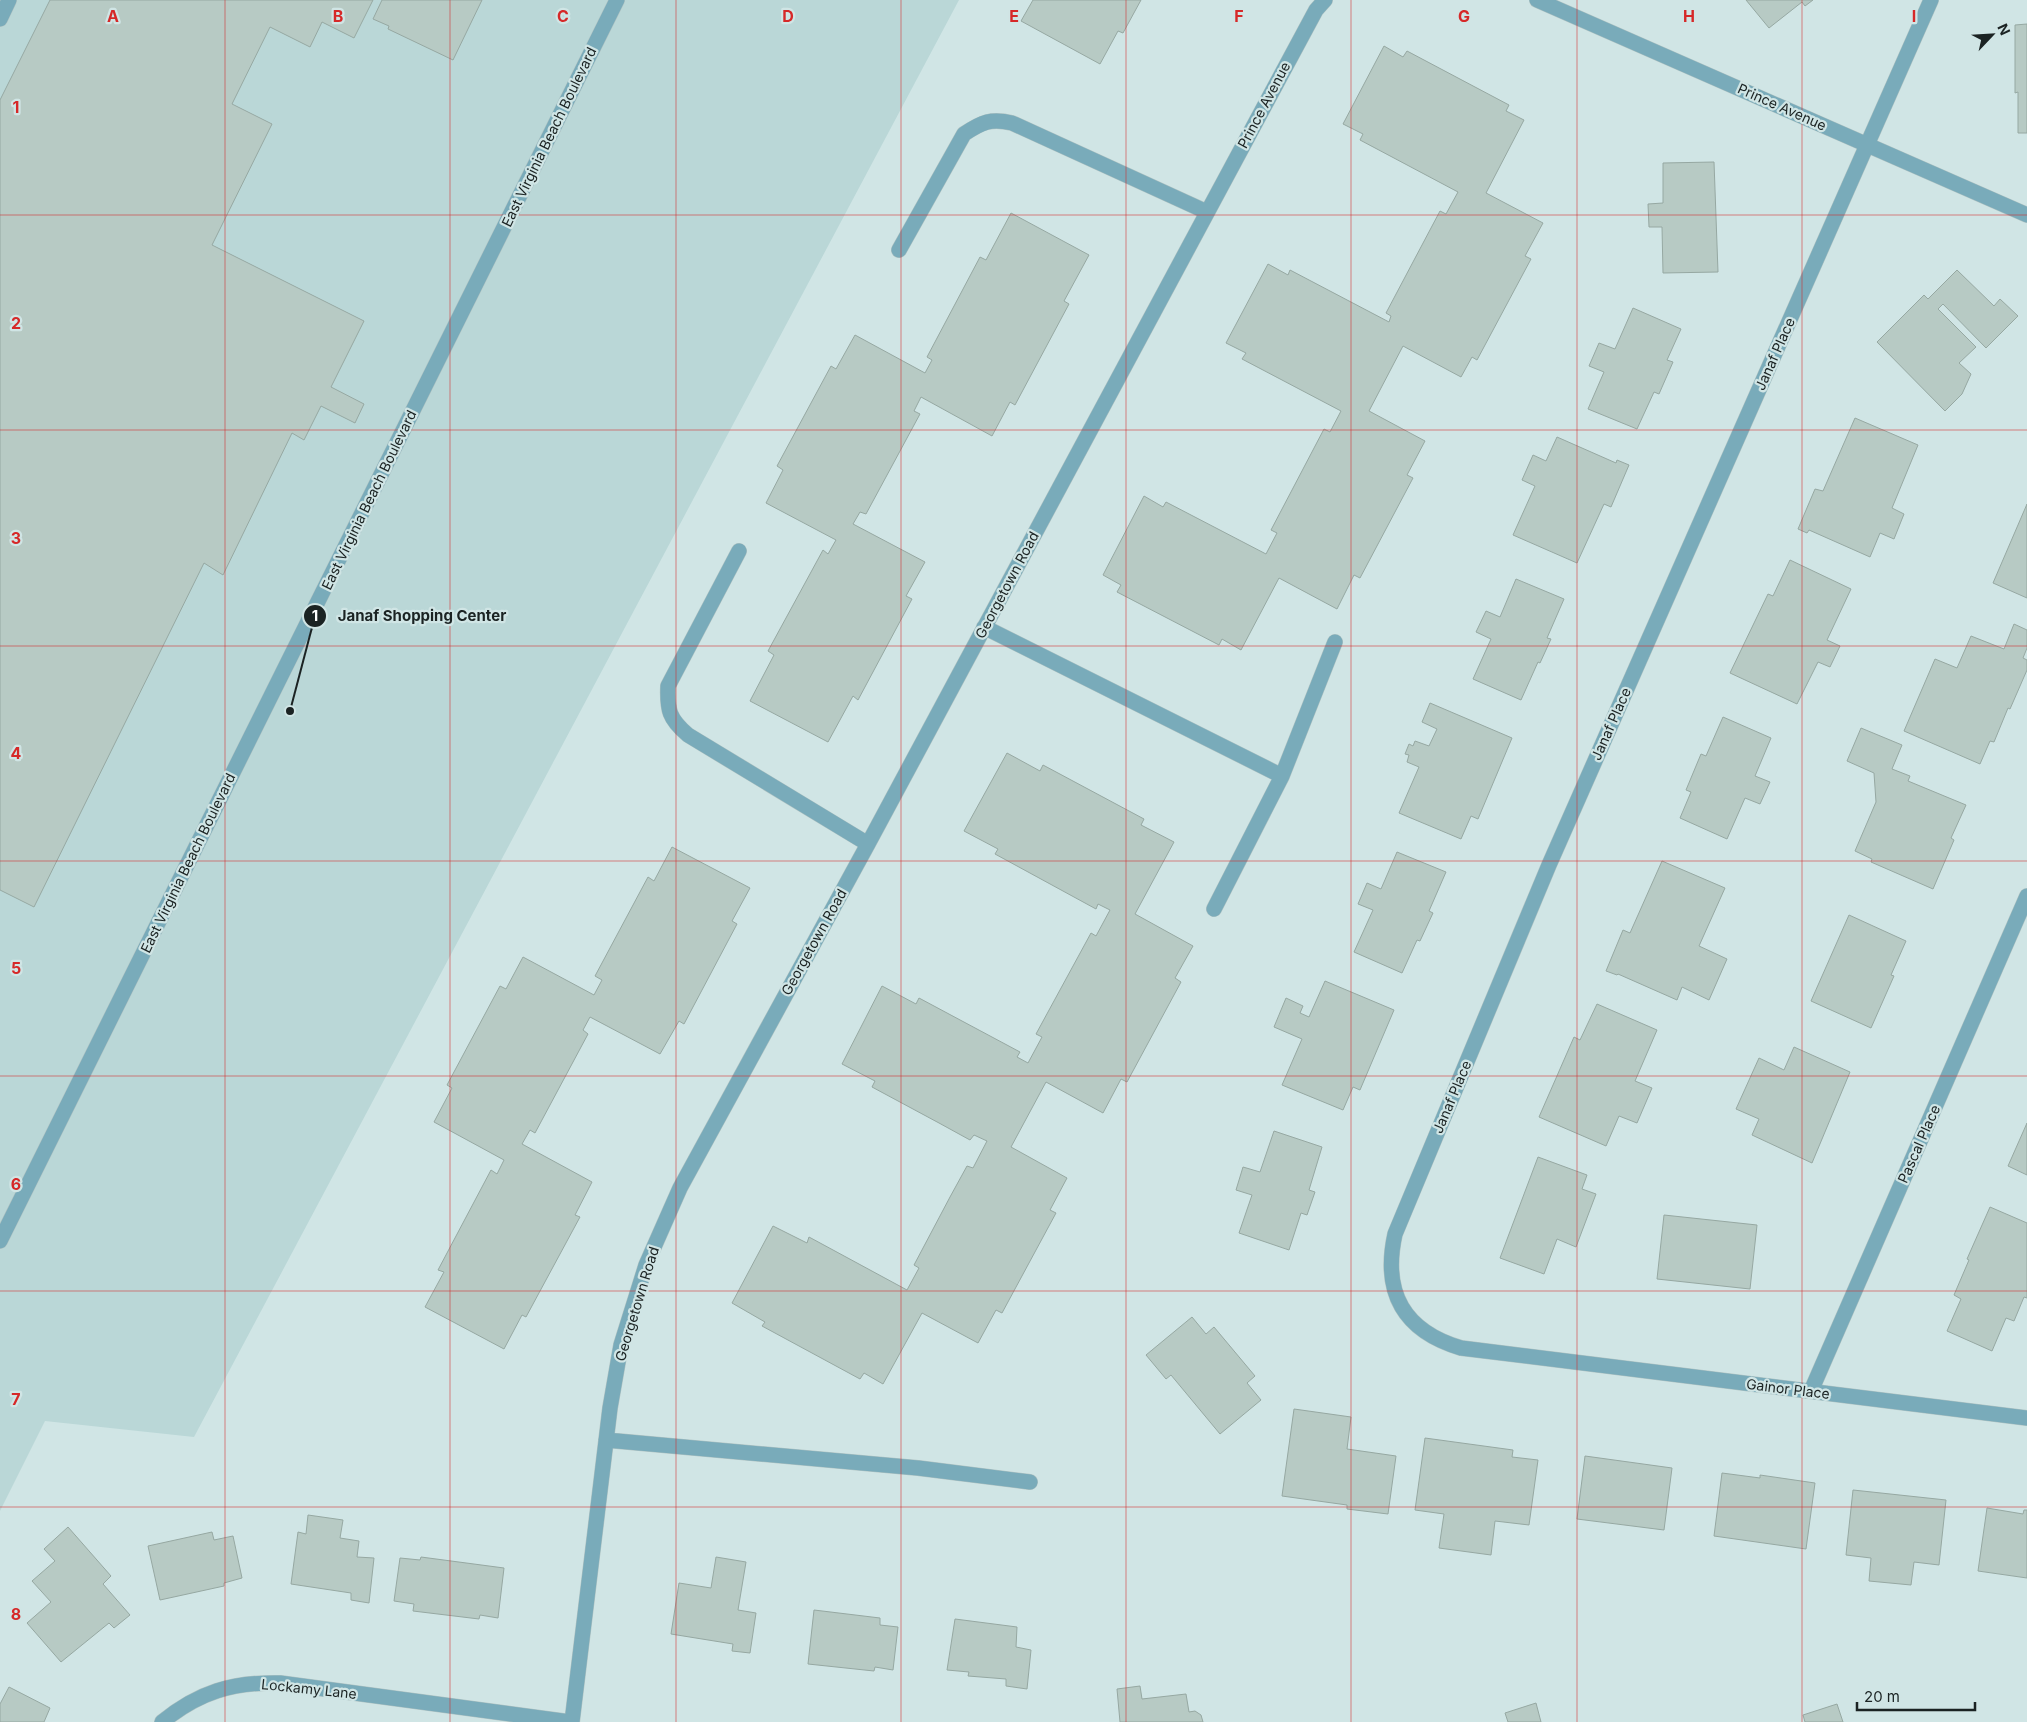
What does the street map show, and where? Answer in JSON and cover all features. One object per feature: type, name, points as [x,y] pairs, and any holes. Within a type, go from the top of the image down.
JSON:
[{"type":"street","points":[[0,19],[10,0]]},
{"type":"street","name":"East Virginia Beach Boulevard","points":[[0,1242],[617,0]]},
{"type":"street","name":"Prince Avenue","points":[[1206,212],[1316,10],[1325,0]]},
{"type":"street","name":"Prince Avenue","points":[[1537,0],[2027,215]]},
{"type":"street","name":"Janaf Place","points":[[1548,1359],[1462,1348],[1440,1342],[1417,1327],[1400,1304],[1392,1284],[1390,1256],[1395,1234],[1549,865],[1931,0]]},
{"type":"street","points":[[899,250],[964,134],[980,123],[1000,120],[1012,123],[1206,212]]},
{"type":"street","name":"Georgetown Road","points":[[571,1722],[606,1440],[621,1345],[646,1265],[680,1188],[868,844],[1206,212]]},
{"type":"street","points":[[739,551],[668,686],[667,706],[675,724],[688,734],[868,844]]},
{"type":"street","points":[[984,627],[1282,776]]},
{"type":"street","points":[[1214,909],[1282,776],[1335,642]]},
{"type":"street","name":"Pascal Place","points":[[1811,1392],[2027,896]]},
{"type":"street","name":"Gainor Place","points":[[1548,1359],[2027,1418]]},
{"type":"street","points":[[606,1440],[918,1468],[1030,1482]]},
{"type":"street","name":"Lockamy Lane","points":[[162,1722],[193,1700],[228,1687],[258,1683],[280,1683],[571,1722]]},
{"type":"shaded area","points":[[0,0],[959,0],[194,1437],[45,1421],[0,1511]]},
{"type":"building","points":[[50,0],[373,0],[354,38],[322,22],[310,47],[270,27],[232,104],[272,124],[212,245],[364,321],[331,387],[364,404],[355,423],[321,406],[304,440],[292,433],[223,575],[204,563],[34,907],[0,890],[0,100]]},
{"type":"building","points":[[382,0],[482,0],[453,60],[388,29],[389,26],[373,19]]},
{"type":"building","points":[[1033,0],[1141,0],[1123,33],[1118,31],[1100,64],[1021,21]]},
{"type":"building","points":[[1746,0],[1813,0],[1805,6],[1802,2],[1769,28]]},
{"type":"building","points":[[2027,24],[2027,133],[2018,133],[2018,92],[2015,93],[2015,25]]},
{"type":"building","points":[[1384,46],[1403,57],[1407,51],[1509,105],[1506,111],[1524,120],[1486,193],[1543,223],[1525,256],[1531,259],[1477,360],[1472,357],[1461,377],[1403,346],[1369,411],[1425,441],[1407,475],[1413,478],[1360,578],[1354,575],[1337,609],[1279,578],[1241,650],[1222,639],[1219,645],[1117,592],[1121,585],[1103,575],[1144,496],[1163,507],[1166,502],[1266,554],[1277,533],[1271,530],[1324,429],[1330,432],[1341,411],[1242,359],[1246,353],[1226,343],[1268,264],[1288,275],[1290,270],[1389,322],[1391,316],[1386,313],[1440,211],[1446,214],[1458,192],[1360,140],[1363,134],[1343,124]]},
{"type":"building","points":[[1714,162],[1718,272],[1663,273],[1662,227],[1649,227],[1648,204],[1663,203],[1663,163]]},
{"type":"building","points":[[1011,213],[1089,255],[1064,301],[1069,304],[1015,405],[1010,402],[992,436],[921,397],[914,411],[920,414],[866,514],[860,512],[853,524],[925,562],[906,596],[912,599],[858,700],[853,696],[828,742],[750,701],[774,655],[768,651],[823,550],[828,554],[836,540],[766,503],[783,470],[777,466],[831,366],[836,369],[855,335],[925,373],[932,360],[927,357],[980,257],[986,260]]},
{"type":"building","points":[[1957,270],[1994,306],[2000,299],[2018,316],[1986,348],[1943,304],[1938,309],[1976,347],[1959,363],[1971,374],[1962,394],[1945,411],[1877,342],[1924,295],[1928,299]]},
{"type":"building","points":[[1633,308],[1681,329],[1667,360],[1673,362],[1659,394],[1654,392],[1637,429],[1588,409],[1604,372],[1589,366],[1599,343],[1615,349]]},
{"type":"building","points":[[1855,418],[1918,445],[1892,508],[1904,514],[1894,539],[1880,533],[1870,557],[1809,530],[1807,533],[1798,529],[1815,489],[1823,491]]},
{"type":"building","points":[[1557,437],[1616,463],[1617,460],[1629,465],[1611,507],[1604,504],[1577,563],[1513,535],[1535,486],[1522,480],[1533,455],[1546,461]]},
{"type":"building","points":[[2027,504],[2027,598],[1993,583]]},
{"type":"building","points":[[1790,560],[1851,589],[1827,640],[1840,646],[1830,667],[1818,662],[1797,704],[1730,673],[1768,594],[1773,596]]},
{"type":"building","points":[[1516,579],[1564,599],[1547,638],[1551,639],[1540,663],[1538,662],[1521,700],[1473,679],[1491,639],[1476,632],[1486,611],[1500,617]]},
{"type":"building","points":[[2014,624],[2027,630],[2027,648],[2023,658],[2027,660],[2027,670],[1994,742],[1990,741],[1980,764],[1904,731],[1935,659],[1957,668],[1971,636],[2004,649]]},
{"type":"building","points":[[1430,703],[1512,738],[1478,819],[1471,816],[1461,839],[1399,813],[1419,767],[1407,762],[1409,755],[1405,754],[1409,744],[1413,746],[1415,741],[1429,746],[1437,729],[1422,722]]},
{"type":"building","points":[[1723,717],[1771,738],[1755,776],[1770,782],[1760,804],[1745,798],[1727,839],[1680,818],[1691,792],[1686,790],[1701,754],[1706,756]]},
{"type":"building","points":[[1861,728],[1902,745],[1892,769],[1910,776],[1908,781],[1966,805],[1951,838],[1954,840],[1933,889],[1871,862],[1872,859],[1855,851],[1876,802],[1874,773],[1847,761]]},
{"type":"building","points":[[1007,753],[1040,771],[1043,765],[1144,819],[1141,825],[1174,842],[1135,914],[1193,946],[1175,978],[1181,982],[1127,1082],[1121,1079],[1103,1113],[1046,1082],[1011,1147],[1067,1178],[1050,1210],[1056,1213],[1002,1313],[996,1310],[978,1343],[922,1313],[883,1384],[864,1373],[860,1379],[762,1326],[765,1322],[732,1303],[773,1226],[807,1243],[809,1237],[907,1290],[919,1268],[914,1265],[950,1197],[967,1166],[973,1168],[987,1141],[974,1135],[970,1140],[872,1087],[875,1081],[842,1064],[882,986],[916,1004],[919,998],[1020,1052],[1017,1057],[1028,1063],[1042,1037],[1036,1034],[1091,933],[1096,936],[1110,910],[1098,904],[1096,909],[995,854],[998,849],[964,831]]},
{"type":"building","points":[[672,847],[750,888],[732,921],[737,924],[684,1024],[679,1021],[660,1054],[590,1017],[583,1030],[588,1034],[535,1133],[530,1130],[522,1144],[592,1182],[575,1215],[580,1217],[526,1317],[522,1315],[504,1349],[425,1307],[444,1272],[438,1270],[491,1170],[497,1174],[504,1160],[434,1122],[452,1088],[447,1085],[500,986],[506,989],[523,957],[594,995],[602,980],[595,976],[648,877],[654,881]]},
{"type":"building","points":[[1397,852],[1446,872],[1429,911],[1433,913],[1420,941],[1417,940],[1402,973],[1354,952],[1373,910],[1358,904],[1367,883],[1381,889]]},
{"type":"building","points":[[1662,861],[1725,888],[1699,946],[1727,959],[1709,1000],[1682,987],[1677,1000],[1618,974],[1606,971],[1623,930],[1630,933]]},
{"type":"building","points":[[1849,915],[1906,941],[1891,975],[1894,976],[1871,1028],[1811,1001]]},
{"type":"building","points":[[1325,981],[1394,1010],[1360,1090],[1353,1087],[1343,1110],[1282,1085],[1302,1039],[1274,1027],[1286,998],[1303,1006],[1300,1013],[1309,1017]]},
{"type":"building","points":[[1597,1004],[1657,1030],[1635,1081],[1652,1088],[1637,1123],[1619,1116],[1606,1146],[1539,1117],[1574,1037],[1580,1040]]},
{"type":"building","points":[[1794,1047],[1850,1072],[1812,1163],[1752,1135],[1759,1119],[1736,1109],[1759,1058],[1784,1070]]},
{"type":"building","points":[[2027,1123],[2027,1175],[2008,1166]]},
{"type":"building","points":[[1274,1131],[1322,1147],[1309,1190],[1315,1192],[1307,1215],[1301,1213],[1289,1250],[1239,1233],[1252,1195],[1236,1190],[1243,1167],[1260,1172]]},
{"type":"building","points":[[1538,1157],[1587,1175],[1582,1189],[1596,1194],[1576,1247],[1557,1239],[1544,1274],[1500,1258]]},
{"type":"building","points":[[1990,1207],[2027,1223],[2027,1298],[2024,1297],[2014,1321],[2006,1318],[1992,1351],[1947,1331],[1961,1299],[1954,1295],[1969,1260],[1967,1259]]},
{"type":"building","points":[[1664,1215],[1757,1225],[1750,1289],[1657,1279]]},
{"type":"building","points":[[1192,1317],[1206,1334],[1214,1327],[1255,1376],[1247,1383],[1261,1400],[1220,1434],[1171,1375],[1166,1379],[1146,1355]]},
{"type":"building","points":[[1294,1409],[1351,1417],[1347,1449],[1396,1456],[1388,1514],[1347,1509],[1347,1505],[1282,1496]]},
{"type":"building","points":[[1425,1438],[1513,1450],[1512,1457],[1538,1460],[1529,1525],[1495,1521],[1491,1555],[1439,1548],[1444,1514],[1415,1510]]},
{"type":"building","points":[[1585,1456],[1672,1468],[1664,1530],[1577,1519]]},
{"type":"building","points":[[1722,1473],[1760,1478],[1760,1475],[1815,1483],[1806,1549],[1714,1536]]},
{"type":"building","points":[[1853,1490],[1946,1500],[1939,1565],[1914,1562],[1911,1585],[1869,1581],[1871,1558],[1846,1555]]},
{"type":"building","points":[[1987,1508],[2023,1514],[2024,1510],[2027,1510],[2027,1578],[1978,1571]]},
{"type":"building","points":[[308,1515],[343,1520],[340,1538],[359,1541],[357,1557],[374,1558],[369,1603],[351,1600],[351,1593],[291,1584],[298,1532],[306,1534]]},
{"type":"building","points":[[68,1527],[111,1576],[103,1584],[130,1615],[114,1628],[109,1623],[61,1662],[27,1623],[51,1602],[32,1581],[55,1561],[44,1549]]},
{"type":"building","points":[[212,1532],[214,1540],[233,1536],[242,1578],[224,1583],[224,1586],[160,1600],[148,1546]]},
{"type":"building","points":[[421,1557],[504,1568],[498,1618],[480,1615],[479,1619],[413,1611],[414,1604],[394,1601],[400,1558],[420,1560]]},
{"type":"building","points":[[716,1557],[746,1562],[738,1610],[756,1613],[750,1653],[732,1651],[733,1644],[671,1634],[679,1583],[711,1588]]},
{"type":"building","points":[[814,1610],[880,1618],[880,1625],[898,1627],[893,1670],[875,1667],[874,1671],[808,1664]]},
{"type":"building","points":[[955,1619],[1017,1627],[1016,1647],[1031,1650],[1027,1689],[1006,1686],[1006,1679],[968,1676],[969,1672],[947,1670]]},
{"type":"building","points":[[1140,1686],[1142,1699],[1186,1694],[1189,1712],[1195,1711],[1201,1715],[1203,1722],[1120,1722],[1117,1689]]},
{"type":"building","points":[[9,1687],[50,1708],[44,1722],[0,1722],[0,1704]]},
{"type":"building","points":[[1536,1703],[1541,1722],[1508,1722],[1505,1713]]},
{"type":"building","points":[[1837,1704],[1843,1722],[1805,1722],[1803,1715]]},
{"type":"place","name":"Janaf Shopping Center","points":[[290,711]]}]
